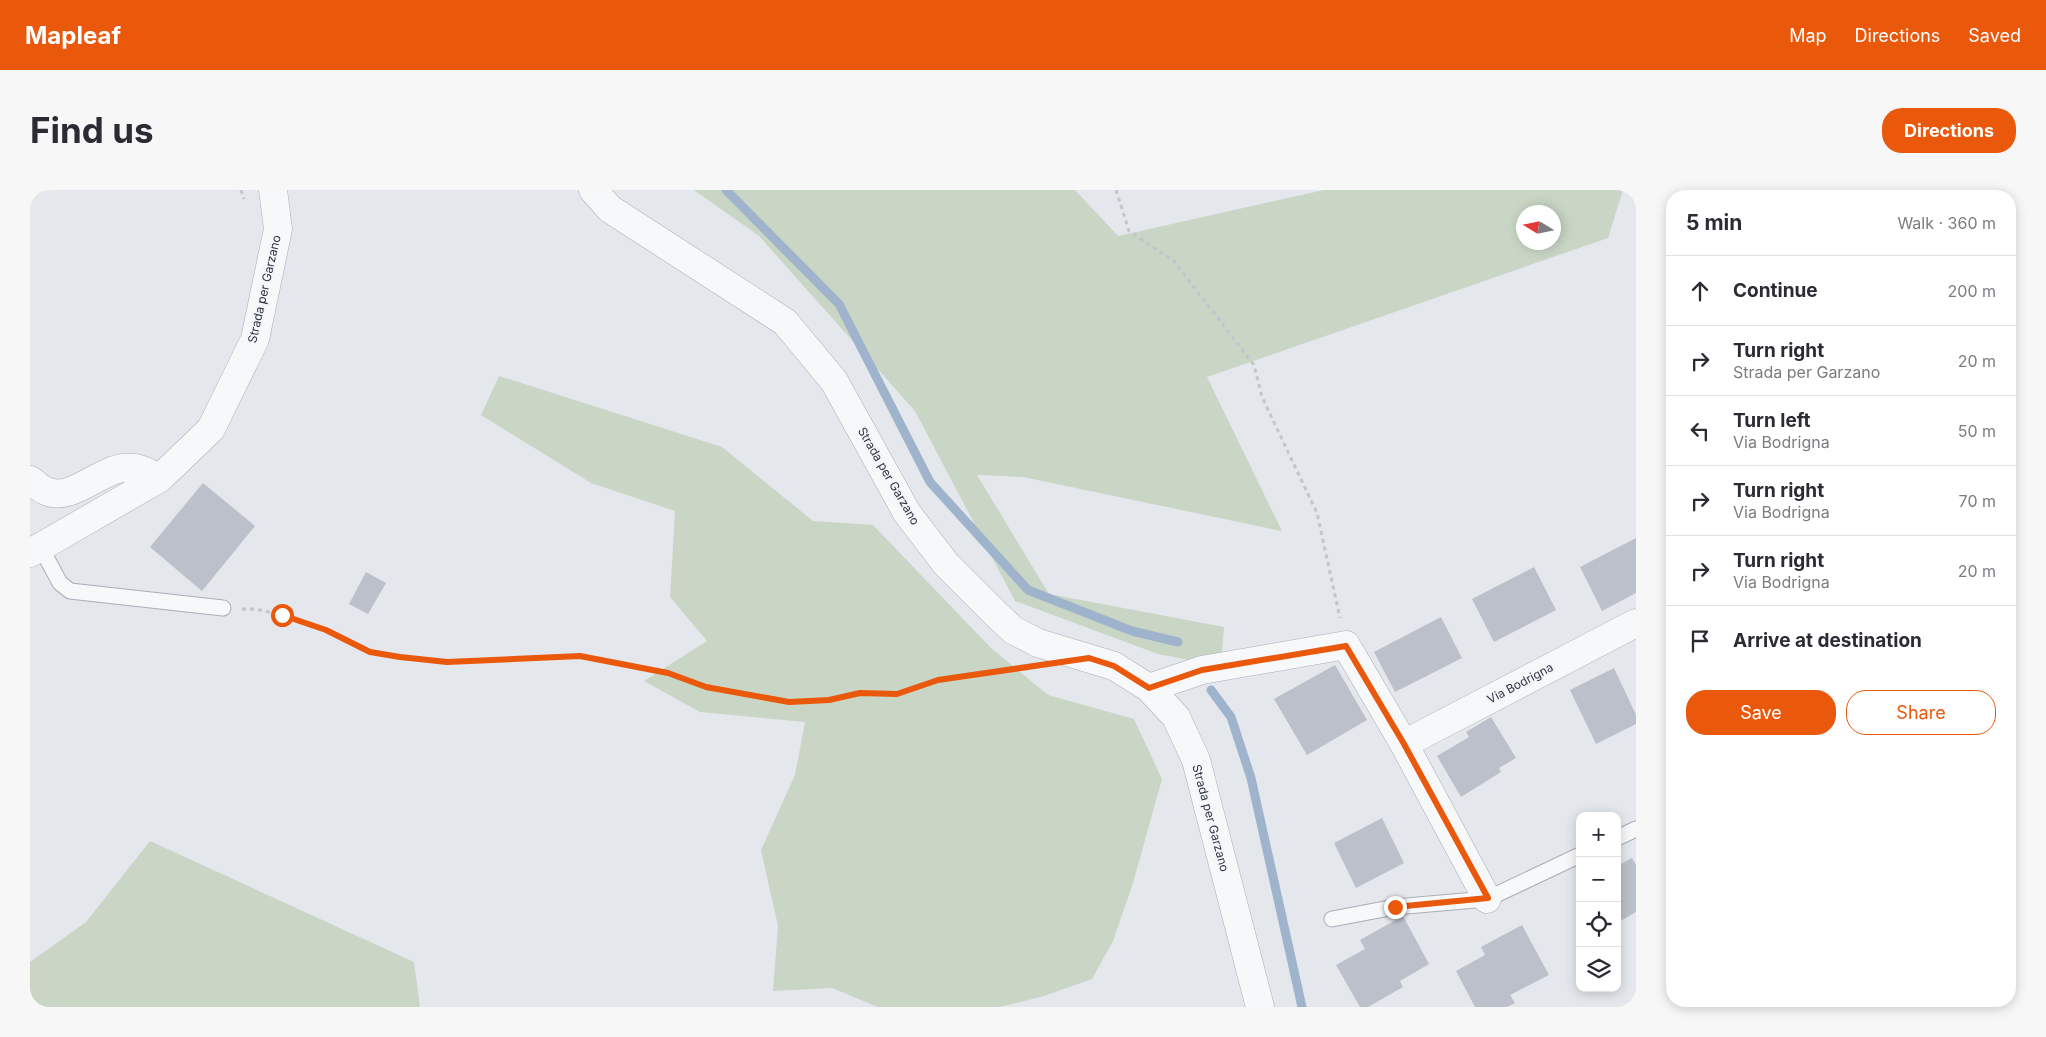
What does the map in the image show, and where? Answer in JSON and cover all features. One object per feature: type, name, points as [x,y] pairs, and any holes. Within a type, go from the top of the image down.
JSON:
[{"type":"street","name":"Strada per Garzano","points":[[35,549],[160,478],[212,429],[255,339],[278,228],[273,190]]},
{"type":"street","name":"Strada per Garzano","points":[[593,190],[610,209],[786,322],[834,381],[907,513],[946,564],[994,613],[1013,630],[1038,643],[1114,666],[1149,688],[1176,717],[1196,760],[1260,1007]]},
{"type":"street","points":[[30,480],[46,491],[56,494],[65,493],[112,470],[133,468],[160,478]]},
{"type":"street","name":"Via Bodrigna","points":[[1404,744],[1636,623]]},
{"type":"street","points":[[1149,688],[1202,670],[1346,646],[1404,744],[1488,898]]},
{"type":"lane","points":[[35,549],[60,583],[70,591],[222,608]]},
{"type":"lane","points":[[1621,836],[1636,828]]},
{"type":"lane","points":[[1332,919],[1395,907],[1488,898],[1576,857]]},
{"type":"path","points":[[1116,190],[1129,230],[1174,261],[1254,365],[1262,397],[1317,513],[1346,646]]},
{"type":"path","points":[[222,608],[255,609],[282,615],[326,630],[370,652],[400,657],[447,662],[580,656],[668,673],[706,687],[789,702],[829,700],[860,693],[897,694],[938,680],[1028,668]]},
{"type":"green space","points":[[694,190],[1075,190],[1118,236],[1324,190],[1623,190],[1608,238],[1207,377],[1282,531],[1023,477],[977,475],[1049,594],[1224,627],[1221,666],[1158,654],[1015,601],[915,411],[759,236]]},
{"type":"green space","points":[[499,376],[722,447],[813,521],[873,525],[991,648],[1048,695],[1134,719],[1162,779],[1133,883],[1113,941],[1092,979],[1041,997],[999,1007],[878,1007],[832,988],[773,991],[778,926],[761,850],[795,775],[805,722],[700,712],[644,681],[707,641],[670,597],[675,511],[591,483],[481,415]]},
{"type":"green space","points":[[150,841],[414,962],[420,1007],[30,1007],[30,962],[86,922]]},
{"type":"building","points":[[203,483],[255,526],[202,591],[150,547]]},
{"type":"building","points":[[1636,538],[1636,593],[1602,611],[1580,567]]},
{"type":"building","points":[[1534,567],[1556,610],[1494,642],[1472,599]]},
{"type":"building","points":[[366,572],[386,583],[368,614],[349,604]]},
{"type":"building","points":[[1441,617],[1462,658],[1395,692],[1374,652]]},
{"type":"building","points":[[1335,665],[1367,720],[1307,755],[1274,699]]},
{"type":"building","points":[[1614,668],[1636,715],[1636,724],[1596,744],[1570,690]]},
{"type":"building","points":[[1491,717],[1516,758],[1499,768],[1501,772],[1461,797],[1437,756],[1469,737],[1466,732]]},
{"type":"building","points":[[1382,818],[1404,863],[1356,888],[1334,843]]},
{"type":"building","points":[[1632,858],[1636,865],[1636,912],[1621,921],[1621,902],[1621,864]]},
{"type":"building","points":[[1403,916],[1429,964],[1400,981],[1403,987],[1368,1007],[1360,1007],[1336,965],[1365,949],[1360,940]]},
{"type":"building","points":[[1522,925],[1549,975],[1510,995],[1515,1003],[1507,1007],[1475,1007],[1456,971],[1485,955],[1481,947]]},
{"type":"waterway","points":[[726,190],[839,304],[930,482],[1028,590],[1132,631],[1178,642]]},
{"type":"waterway","points":[[1211,690],[1231,717],[1251,778],[1302,1007]]},
{"type":"route","points":[[282,615],[326,630],[370,652],[447,662],[580,656],[641,666],[668,673],[706,687],[789,702],[829,700],[860,693],[897,694],[938,680],[1089,658],[1114,666],[1149,688],[1202,670],[1346,646],[1404,744],[1488,898],[1395,907]]}]
